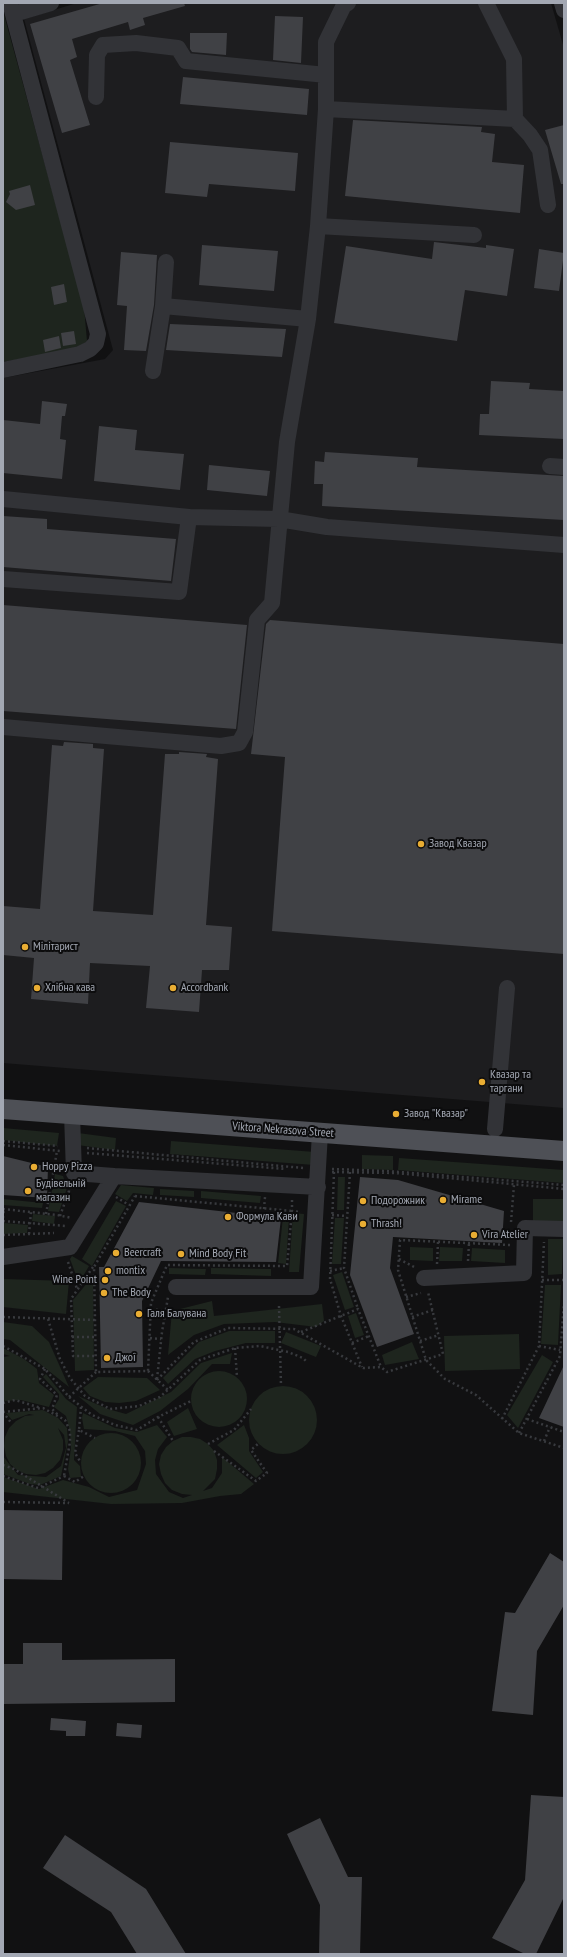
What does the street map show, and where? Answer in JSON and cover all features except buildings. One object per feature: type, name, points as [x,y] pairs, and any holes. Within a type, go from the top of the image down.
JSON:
[{"type":"main road","name":"Viktora Nekrasova Street","points":[[3,1108],[564,1151]]},
{"type":"street","points":[[3,370],[80,354],[90,349],[96,343],[98,334],[12,8],[51,3]]},
{"type":"street","points":[[3,727],[221,746],[239,743],[245,732],[256,620],[272,602],[287,442],[308,319],[318,226],[326,109],[326,42],[344,5],[348,3]]},
{"type":"street","points":[[486,3],[514,59],[515,119],[530,135],[540,150],[548,205]]},
{"type":"street","points":[[562,3],[564,10]]},
{"type":"street","points":[[96,97],[96,55],[103,45],[136,43],[178,48],[186,61],[326,75]]},
{"type":"street","points":[[326,109],[515,119]]},
{"type":"street","points":[[318,226],[474,235]]},
{"type":"street","points":[[153,371],[163,306],[166,262]]},
{"type":"street","points":[[163,306],[308,319]]},
{"type":"street","points":[[3,499],[189,517],[279,519],[327,527],[564,545]]},
{"type":"street","points":[[3,579],[180,592],[189,517]]},
{"type":"street","points":[[495,1129],[507,988]]},
{"type":"street","points":[[72,1114],[74,1172],[114,1176],[318,1187]]},
{"type":"street","points":[[176,1287],[311,1287],[318,1187],[324,1171],[320,1133]]},
{"type":"street","points":[[3,1257],[70,1247],[114,1176]]},
{"type":"street","points":[[430,1280],[524,1273],[525,1228],[564,1230]]},
{"type":"path","points":[[3,1140],[74,1150],[324,1171],[395,1173],[564,1189]]},
{"type":"path","points":[[3,1145],[57,1151],[74,1150],[324,1171],[387,1171],[564,1185]]},
{"type":"path","points":[[46,1214],[57,1151]]},
{"type":"path","points":[[324,1171],[332,1215],[330,1279],[341,1316],[363,1368]]},
{"type":"path","points":[[350,1172],[344,1268],[358,1309],[381,1367],[387,1372],[444,1354],[432,1310],[430,1280],[438,1242]]},
{"type":"path","points":[[95,1356],[73,1356],[71,1299],[94,1267],[135,1196],[292,1211],[287,1266],[167,1265],[151,1303],[148,1371]]},
{"type":"path","points":[[3,1218],[3,1209],[31,1212],[46,1214],[81,1228]]},
{"type":"path","points":[[29,1234],[31,1212]]},
{"type":"path","points":[[332,1215],[347,1216]]},
{"type":"path","points":[[3,1221],[81,1228]]},
{"type":"path","points":[[3,1235],[62,1233],[81,1228]]},
{"type":"path","points":[[502,1419],[539,1346],[544,1235]]},
{"type":"path","points":[[468,1263],[469,1243]]},
{"type":"path","points":[[63,1248],[78,1290]]},
{"type":"path","points":[[398,1259],[423,1271],[430,1280]]},
{"type":"path","points":[[94,1267],[96,1372]]},
{"type":"path","points":[[330,1271],[344,1268]]},
{"type":"path","points":[[406,1297],[430,1280]]},
{"type":"path","points":[[542,1280],[564,1280]]},
{"type":"path","points":[[157,1380],[161,1339],[169,1290],[176,1287]]},
{"type":"path","points":[[519,1433],[560,1356],[564,1303]]},
{"type":"path","points":[[279,1306],[281,1386]]},
{"type":"path","points":[[151,1309],[165,1311]]},
{"type":"path","points":[[301,1332],[358,1309]]},
{"type":"path","points":[[412,1317],[432,1310]]},
{"type":"path","points":[[3,1317],[95,1320]]},
{"type":"path","points":[[48,1319],[60,1359],[70,1378],[85,1396],[110,1409],[139,1406],[160,1397],[200,1360],[235,1348],[260,1346],[280,1350],[303,1358],[307,1362]]},
{"type":"path","points":[[157,1380],[194,1342],[228,1328],[294,1329],[363,1368],[381,1367]]},
{"type":"path","points":[[420,1341],[439,1335]]},
{"type":"path","points":[[352,1344],[369,1336]]},
{"type":"path","points":[[72,1337],[95,1337]]},
{"type":"path","points":[[150,1338],[161,1339]]},
{"type":"path","points":[[3,1346],[45,1369],[69,1397],[92,1415],[115,1425],[137,1430],[158,1417],[191,1401]]},
{"type":"path","points":[[539,1346],[560,1350]]},
{"type":"path","points":[[235,1348],[237,1377]]},
{"type":"path","points":[[426,1360],[445,1379],[476,1395],[519,1433],[564,1448]]},
{"type":"path","points":[[45,1369],[40,1379],[56,1395],[52,1409],[65,1420],[70,1437],[64,1476]]},
{"type":"path","points":[[69,1397],[96,1372],[148,1371],[168,1390]]},
{"type":"path","points":[[3,1403],[15,1400],[43,1408],[61,1418]]},
{"type":"path","points":[[81,1406],[80,1430],[75,1453],[81,1463]]},
{"type":"path","points":[[3,1412],[43,1408]]},
{"type":"path","points":[[208,1444],[234,1430],[251,1409]]},
{"type":"path","points":[[3,1412],[12,1424]]},
{"type":"path","points":[[158,1417],[173,1441]]},
{"type":"path","points":[[527,1419],[564,1432]]},
{"type":"path","points":[[544,1441],[550,1427]]},
{"type":"path","points":[[80,1430],[95,1438]]},
{"type":"path","points":[[214,1451],[256,1481],[267,1473],[251,1450],[259,1443]]},
{"type":"path","points":[[3,1465],[14,1469],[69,1503],[3,1502]]},
{"type":"path","points":[[3,1476],[38,1488],[64,1476]]},
{"type":"path","points":[[64,1476],[75,1482],[84,1476]]},
{"type":"shaded area","points":[[77,3],[551,3],[564,48],[564,1108],[3,1063],[3,378],[105,359],[113,350],[24,19]]},
{"type":"shaded area","points":[[3,11],[84,307],[87,341],[77,349],[3,362]]},
{"type":"shaded area","points":[[3,1128],[59,1133],[57,1146],[3,1140]]},
{"type":"shaded area","points":[[78,1133],[116,1138],[115,1150],[77,1145]]},
{"type":"shaded area","points":[[171,1141],[315,1152],[314,1165],[170,1154]]},
{"type":"shaded area","points":[[362,1155],[393,1156],[393,1170],[362,1169]]},
{"type":"shaded area","points":[[399,1158],[564,1170],[564,1183],[398,1170]]},
{"type":"shaded area","points":[[55,1174],[63,1176],[67,1188],[59,1212],[48,1211]]},
{"type":"shaded area","points":[[338,1177],[345,1177],[344,1210],[337,1210]]},
{"type":"shaded area","points":[[121,1185],[154,1188],[153,1195],[133,1193],[127,1201],[115,1194]]},
{"type":"shaded area","points":[[160,1189],[194,1191],[194,1197],[160,1195]]},
{"type":"shaded area","points":[[201,1191],[261,1196],[260,1203],[201,1198]]},
{"type":"shaded area","points":[[3,1199],[43,1203],[42,1208],[3,1205]]},
{"type":"shaded area","points":[[533,1199],[564,1199],[564,1223],[533,1223]]},
{"type":"shaded area","points":[[116,1201],[126,1206],[92,1266],[82,1259]]},
{"type":"shaded area","points":[[293,1213],[304,1214],[299,1272],[289,1272]]},
{"type":"shaded area","points":[[33,1214],[55,1216],[54,1224],[32,1221]]},
{"type":"shaded area","points":[[283,1217],[289,1218],[286,1264],[278,1263]]},
{"type":"shaded area","points":[[335,1218],[344,1218],[341,1264],[332,1264]]},
{"type":"shaded area","points":[[4,1223],[28,1225],[27,1233],[3,1234]]},
{"type":"shaded area","points":[[548,1239],[563,1239],[562,1274],[548,1275]]},
{"type":"shaded area","points":[[410,1247],[433,1248],[433,1261],[410,1260]]},
{"type":"shaded area","points":[[440,1247],[463,1248],[462,1261],[439,1261]]},
{"type":"shaded area","points":[[472,1248],[505,1250],[505,1263],[471,1261]]},
{"type":"shaded area","points":[[72,1256],[89,1266],[79,1283],[70,1259]]},
{"type":"shaded area","points":[[169,1268],[206,1269],[205,1275],[169,1274]]},
{"type":"shaded area","points":[[211,1268],[271,1269],[271,1276],[211,1274]]},
{"type":"shaded area","points":[[342,1272],[354,1307],[345,1310],[333,1275]]},
{"type":"shaded area","points":[[93,1276],[94,1370],[75,1371],[73,1300]]},
{"type":"shaded area","points":[[3,1279],[69,1281],[66,1314],[3,1307]]},
{"type":"shaded area","points":[[545,1285],[561,1285],[558,1345],[541,1344]]},
{"type":"shaded area","points":[[212,1301],[214,1316],[322,1304],[324,1321],[316,1327],[275,1322],[224,1324],[194,1335],[168,1355],[172,1311]]},
{"type":"shaded area","points":[[356,1313],[364,1335],[355,1338],[348,1316]]},
{"type":"shaded area","points":[[3,1322],[32,1326],[49,1342],[69,1387],[10,1340],[3,1339]]},
{"type":"shaded area","points":[[229,1331],[275,1331],[275,1343],[246,1343],[215,1351],[195,1359],[168,1384],[163,1378],[199,1342]]},
{"type":"shaded area","points":[[286,1332],[321,1346],[316,1357],[281,1343]]},
{"type":"shaded area","points":[[519,1334],[520,1369],[445,1371],[444,1336]]},
{"type":"shaded area","points":[[412,1342],[419,1359],[385,1365],[382,1355]]},
{"type":"shaded area","points":[[3,1348],[24,1359],[37,1369],[39,1383],[54,1395],[49,1407],[21,1400],[3,1401],[3,1357],[10,1356],[3,1354]]},
{"type":"shaded area","points":[[232,1353],[230,1364],[212,1364],[188,1389],[160,1411],[133,1425],[100,1414],[78,1396],[108,1409],[126,1414],[171,1392],[201,1363]]},
{"type":"shaded area","points":[[542,1355],[553,1362],[518,1428],[507,1415]]},
{"type":"shaded area","points":[[219,1371],[230,1373],[239,1379],[245,1388],[247,1399],[245,1410],[239,1419],[230,1425],[219,1427],[208,1425],[199,1419],[193,1410],[191,1399],[193,1388],[199,1379],[208,1373]]},
{"type":"shaded area","points":[[46,1374],[66,1399],[77,1407],[74,1460],[80,1466],[81,1477],[70,1478],[68,1469],[71,1448],[70,1431],[66,1416],[54,1407],[59,1399],[59,1394],[43,1377]]},
{"type":"shaded area","points":[[98,1377],[147,1378],[160,1390],[136,1401],[119,1403],[105,1402],[90,1396],[83,1388]]},
{"type":"shaded area","points":[[283,1386],[296,1389],[307,1396],[314,1407],[317,1420],[314,1433],[307,1444],[296,1451],[283,1454],[270,1451],[259,1444],[252,1433],[249,1420],[252,1407],[259,1396],[270,1389]]},
{"type":"shaded area","points":[[188,1408],[197,1429],[174,1436],[167,1422]]},
{"type":"shaded area","points":[[43,1410],[58,1418],[67,1428],[68,1442],[61,1476],[40,1485],[30,1484],[3,1474],[3,1456],[18,1475],[46,1477],[61,1466],[66,1448],[64,1435],[58,1428],[63,1440],[63,1450],[60,1460],[53,1468],[45,1473],[36,1475],[26,1474],[17,1470],[10,1464],[6,1456],[4,1446],[5,1437],[9,1428],[16,1421],[25,1416],[34,1415],[29,1414],[12,1420],[6,1413]]},
{"type":"shaded area","points":[[83,1413],[115,1428],[137,1432],[157,1425],[167,1437],[158,1449],[155,1460],[156,1474],[169,1492],[183,1498],[192,1495],[182,1494],[172,1490],[165,1483],[159,1464],[161,1455],[166,1447],[173,1441],[182,1437],[200,1439],[208,1444],[214,1451],[217,1460],[215,1479],[203,1491],[212,1488],[222,1473],[222,1457],[254,1484],[241,1494],[182,1503],[111,1504],[3,1492],[3,1477],[39,1489],[63,1480],[89,1487],[109,1497],[137,1490],[146,1464],[145,1451],[135,1436],[115,1431],[84,1429],[82,1418]]},
{"type":"shaded area","points":[[244,1425],[249,1438],[249,1451],[263,1472],[256,1478],[217,1445]]},
{"type":"shaded area","points":[[105,1433],[117,1433],[128,1438],[136,1446],[141,1457],[139,1475],[128,1488],[117,1493],[105,1493],[94,1488],[86,1480],[81,1469],[81,1457],[86,1446],[94,1438]]},
{"type":"place","name":"Завод Квазар","points":[[421,844]]},
{"type":"place","name":"Мілітарист","points":[[25,947]]},
{"type":"place","name":"Хлібна кава","points":[[37,988]]},
{"type":"place","name":"Accordbank","points":[[173,988]]},
{"type":"place","name":"Квазар та таргани","points":[[482,1082]]},
{"type":"place","name":"Завод \"Квазар\"","points":[[396,1114]]},
{"type":"place","name":"Hoppy Pizza","points":[[34,1167]]},
{"type":"place","name":"Будівельній магазин","points":[[28,1191]]},
{"type":"place","name":"Mirame","points":[[443,1200]]},
{"type":"place","name":"Подорожник","points":[[363,1201]]},
{"type":"place","name":"Формула Кави","points":[[228,1217]]},
{"type":"place","name":"Thrash!","points":[[363,1224]]},
{"type":"place","name":"Vira Atelier","points":[[474,1235]]},
{"type":"place","name":"Beercraft","points":[[116,1253]]},
{"type":"place","name":"Mind Body Fit","points":[[181,1254]]},
{"type":"place","name":"montix","points":[[108,1271]]},
{"type":"place","name":"Wine Point","points":[[105,1280]]},
{"type":"place","name":"The Body","points":[[104,1293]]},
{"type":"place","name":"Галя Балувана","points":[[139,1314]]},
{"type":"place","name":"Джої","points":[[107,1358]]}]
